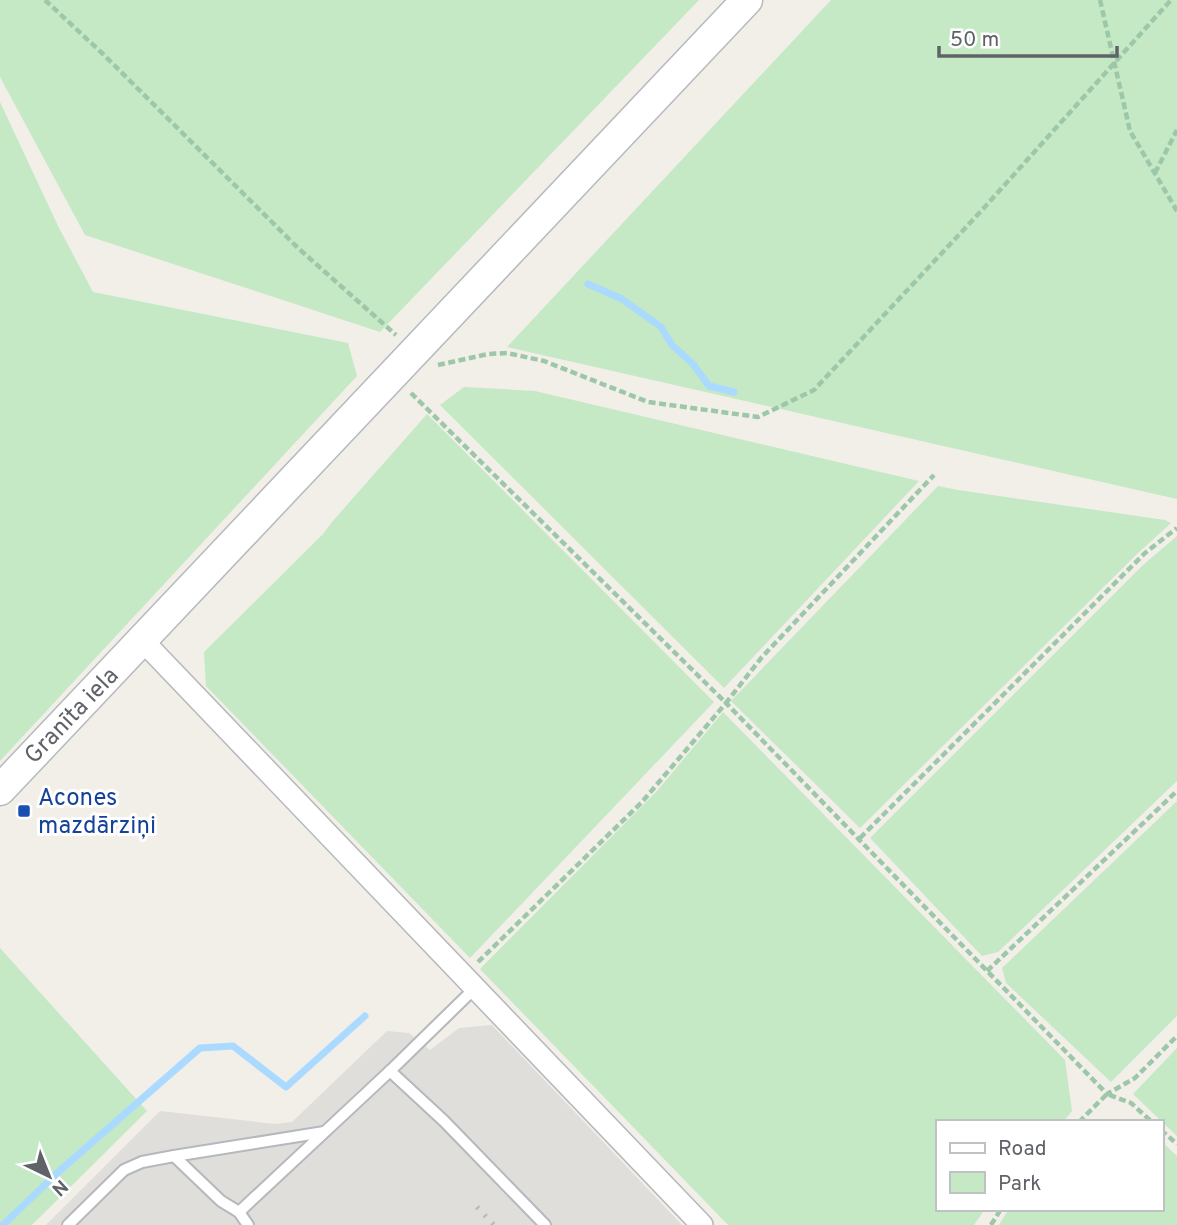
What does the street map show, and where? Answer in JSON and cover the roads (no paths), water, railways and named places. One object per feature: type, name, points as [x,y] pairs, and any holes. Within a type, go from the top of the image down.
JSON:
[{"type":"main road","name":"Granīta iela","points":[[0,789],[747,0]]},
{"type":"street","points":[[142,640],[702,1225]]},
{"type":"lane","points":[[239,1212],[390,1071],[468,983]]},
{"type":"lane","points":[[390,1071],[444,1121],[545,1225]]},
{"type":"lane","points":[[68,1225],[124,1170],[142,1162],[324,1132]]},
{"type":"lane","points":[[174,1156],[221,1201],[239,1212],[248,1225]]},
{"type":"waterway","points":[[588,284],[622,299],[661,327],[672,345],[693,364],[709,386],[734,392]]},
{"type":"waterway","points":[[3,1225],[56,1174],[200,1048],[233,1046],[286,1087],[365,1016]]},
{"type":"railway","points":[[477,1207],[494,1225]]},
{"type":"place","name":"Acones mazdārziņi","points":[[24,811]]}]
